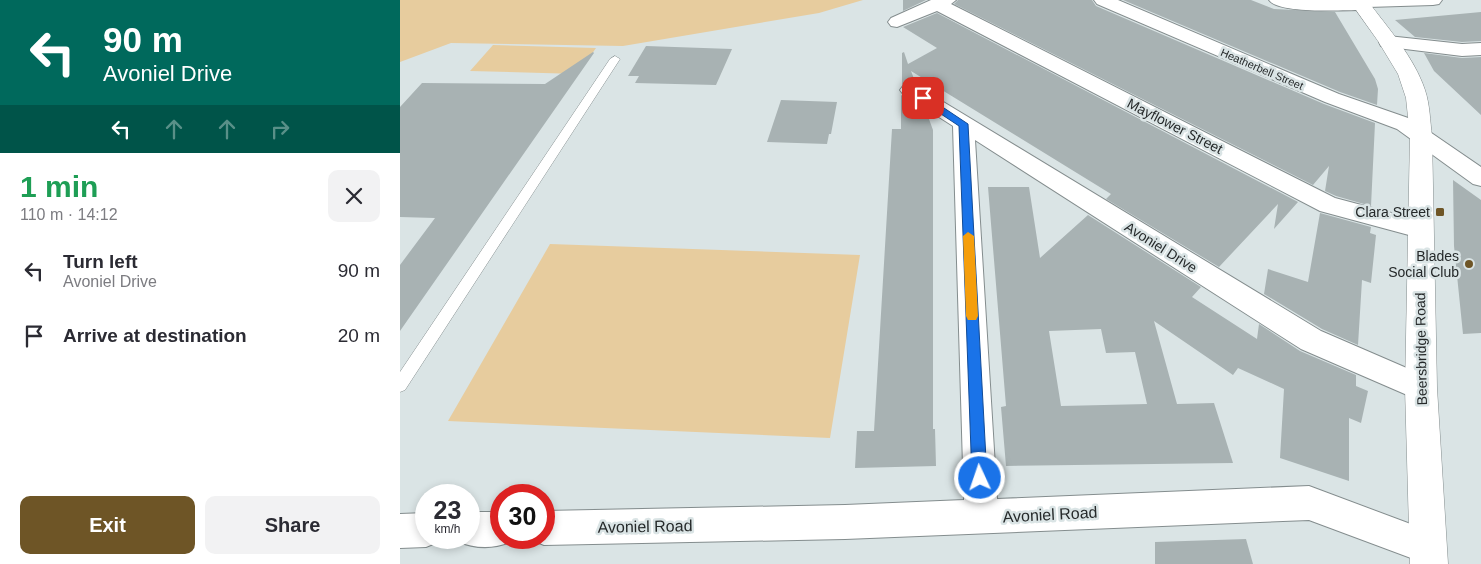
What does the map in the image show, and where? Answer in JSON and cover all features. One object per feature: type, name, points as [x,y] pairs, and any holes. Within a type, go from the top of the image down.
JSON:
[{"type":"main road","name":"Beersbridge Road","points":[[1360,2],[1388,42],[1412,86],[1418,105],[1421,136],[1421,388],[1428,556]]},
{"type":"street","name":"Heatherbell Street","points":[[1103,0],[1332,98],[1404,124],[1421,136]]},
{"type":"street","points":[[1278,0],[1285,3],[1433,0]]},
{"type":"street","points":[[897,22],[942,2]]},
{"type":"street","name":"Mayflower Street","points":[[942,2],[1328,205],[1420,230]]},
{"type":"street","points":[[1388,42],[1455,49],[1481,49]]},
{"type":"street","name":"Avoniel Drive","points":[[910,90],[1311,340],[1421,388]]},
{"type":"street","points":[[963,124],[981,517]]},
{"type":"street","points":[[1421,136],[1481,178]]},
{"type":"street","name":"Avoniel Road","points":[[555,528],[981,517],[1309,503],[1428,556]]},
{"type":"street","points":[[400,531],[415,530]]},
{"type":"lane","points":[[400,384],[615,59]]},
{"type":"shaded area","points":[[400,0],[863,0],[819,13],[623,46],[451,43],[400,62]]},
{"type":"shaded area","points":[[493,45],[596,48],[578,74],[470,71]]},
{"type":"shaded area","points":[[550,244],[860,255],[830,438],[448,421]]},
{"type":"building","points":[[903,0],[926,0],[903,11]]},
{"type":"building","points":[[958,0],[1092,0],[1096,6],[1324,104],[1375,123],[1371,206],[1325,191],[1329,166],[1313,185],[954,4]]},
{"type":"building","points":[[1123,0],[1251,0],[1274,9],[1335,12],[1375,79],[1378,89],[1377,105],[1340,92]]},
{"type":"building","points":[[1481,12],[1481,41],[1462,42],[1415,37],[1395,20]]},
{"type":"building","points":[[937,13],[1298,202],[1274,229],[1278,204],[1219,267],[1106,199],[1111,194],[911,71],[916,84],[909,82],[902,85],[902,53],[904,52],[908,64],[937,48],[903,27]]},
{"type":"building","points":[[646,46],[732,49],[716,85],[635,83],[639,76],[628,76]]},
{"type":"building","points":[[593,52],[400,331],[400,265],[435,218],[400,217],[400,107],[422,83],[545,84]]},
{"type":"building","points":[[1424,53],[1462,58],[1481,57],[1481,115],[1434,71]]},
{"type":"building","points":[[901,95],[926,111],[933,130],[933,429],[935,429],[936,466],[855,468],[857,431],[874,431],[892,129],[901,129]]},
{"type":"building","points":[[781,100],[837,102],[831,134],[829,134],[827,144],[767,142]]},
{"type":"building","points":[[1453,180],[1481,200],[1481,333],[1463,334],[1454,246]]},
{"type":"building","points":[[988,187],[1029,187],[1040,258],[1088,215],[1201,287],[1192,297],[1257,339],[1259,324],[1300,351],[1356,375],[1356,386],[1368,391],[1361,423],[1349,418],[1349,481],[1280,458],[1284,389],[1238,368],[1233,375],[1154,321],[1177,404],[1214,403],[1233,463],[1006,466],[1001,407],[1006,406]],"holes":[[[1101,329],[1106,353],[1135,352],[1147,404],[1061,406],[1049,331]]]},
{"type":"building","points":[[1320,213],[1371,227],[1370,233],[1376,235],[1371,283],[1362,280],[1358,345],[1322,329],[1264,294],[1268,269],[1308,282]]},
{"type":"building","points":[[1246,539],[1253,564],[1155,564],[1155,542]]},
{"type":"slow traffic","points":[[968,236],[972,316]]},
{"type":"place","name":"Clara Street","points":[[1440,212]]},
{"type":"place","name":"Blades Social Club","points":[[1469,264]]},
{"type":"route","points":[[923,98],[963,124],[980,478]]}]
